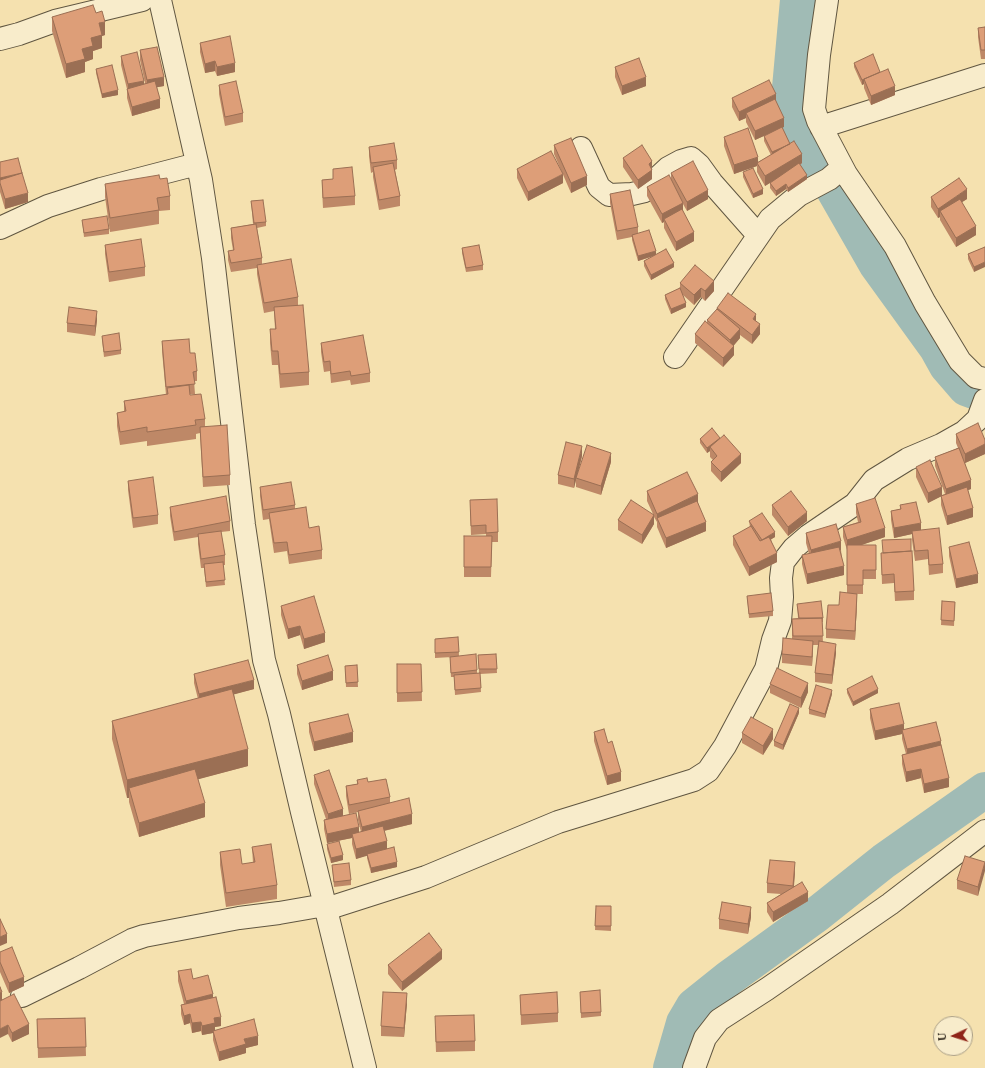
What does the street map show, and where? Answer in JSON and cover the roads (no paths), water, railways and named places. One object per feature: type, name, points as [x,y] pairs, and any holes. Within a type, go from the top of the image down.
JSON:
[{"type":"street","points":[[0,39],[55,21],[142,0]]},
{"type":"street","points":[[160,0],[201,180],[213,258],[243,517],[264,660],[279,714],[365,1068]]},
{"type":"street","points":[[827,0],[819,55],[814,109],[821,127],[827,179],[895,246],[925,303],[960,361],[976,377],[985,379]]},
{"type":"street","points":[[821,127],[985,75]]},
{"type":"street","points":[[581,148],[599,187],[609,195],[632,194],[645,191],[668,168],[681,161],[691,158],[699,165],[712,184],[758,235]]},
{"type":"street","points":[[0,228],[48,206],[101,189],[197,164]]},
{"type":"street","points":[[675,357],[770,219],[799,195],[827,179]]},
{"type":"street","points":[[22,996],[132,940],[144,936],[239,918],[326,907],[426,877],[558,822],[694,780],[708,771],[725,746],[766,670],[773,640],[780,621],[782,597],[780,578],[783,562],[794,548],[808,536],[855,504],[874,480],[908,459],[941,445],[964,432],[981,410]]},
{"type":"street","points":[[694,1068],[705,1038],[719,1020],[767,989],[890,904],[985,831]]},
{"type":"waterway","points":[[798,0],[790,88],[794,120],[877,265],[937,348],[947,366],[966,388],[985,395]]},
{"type":"waterway","points":[[671,1068],[684,1023],[694,1006],[729,978],[816,915],[884,861],[985,790]]}]
